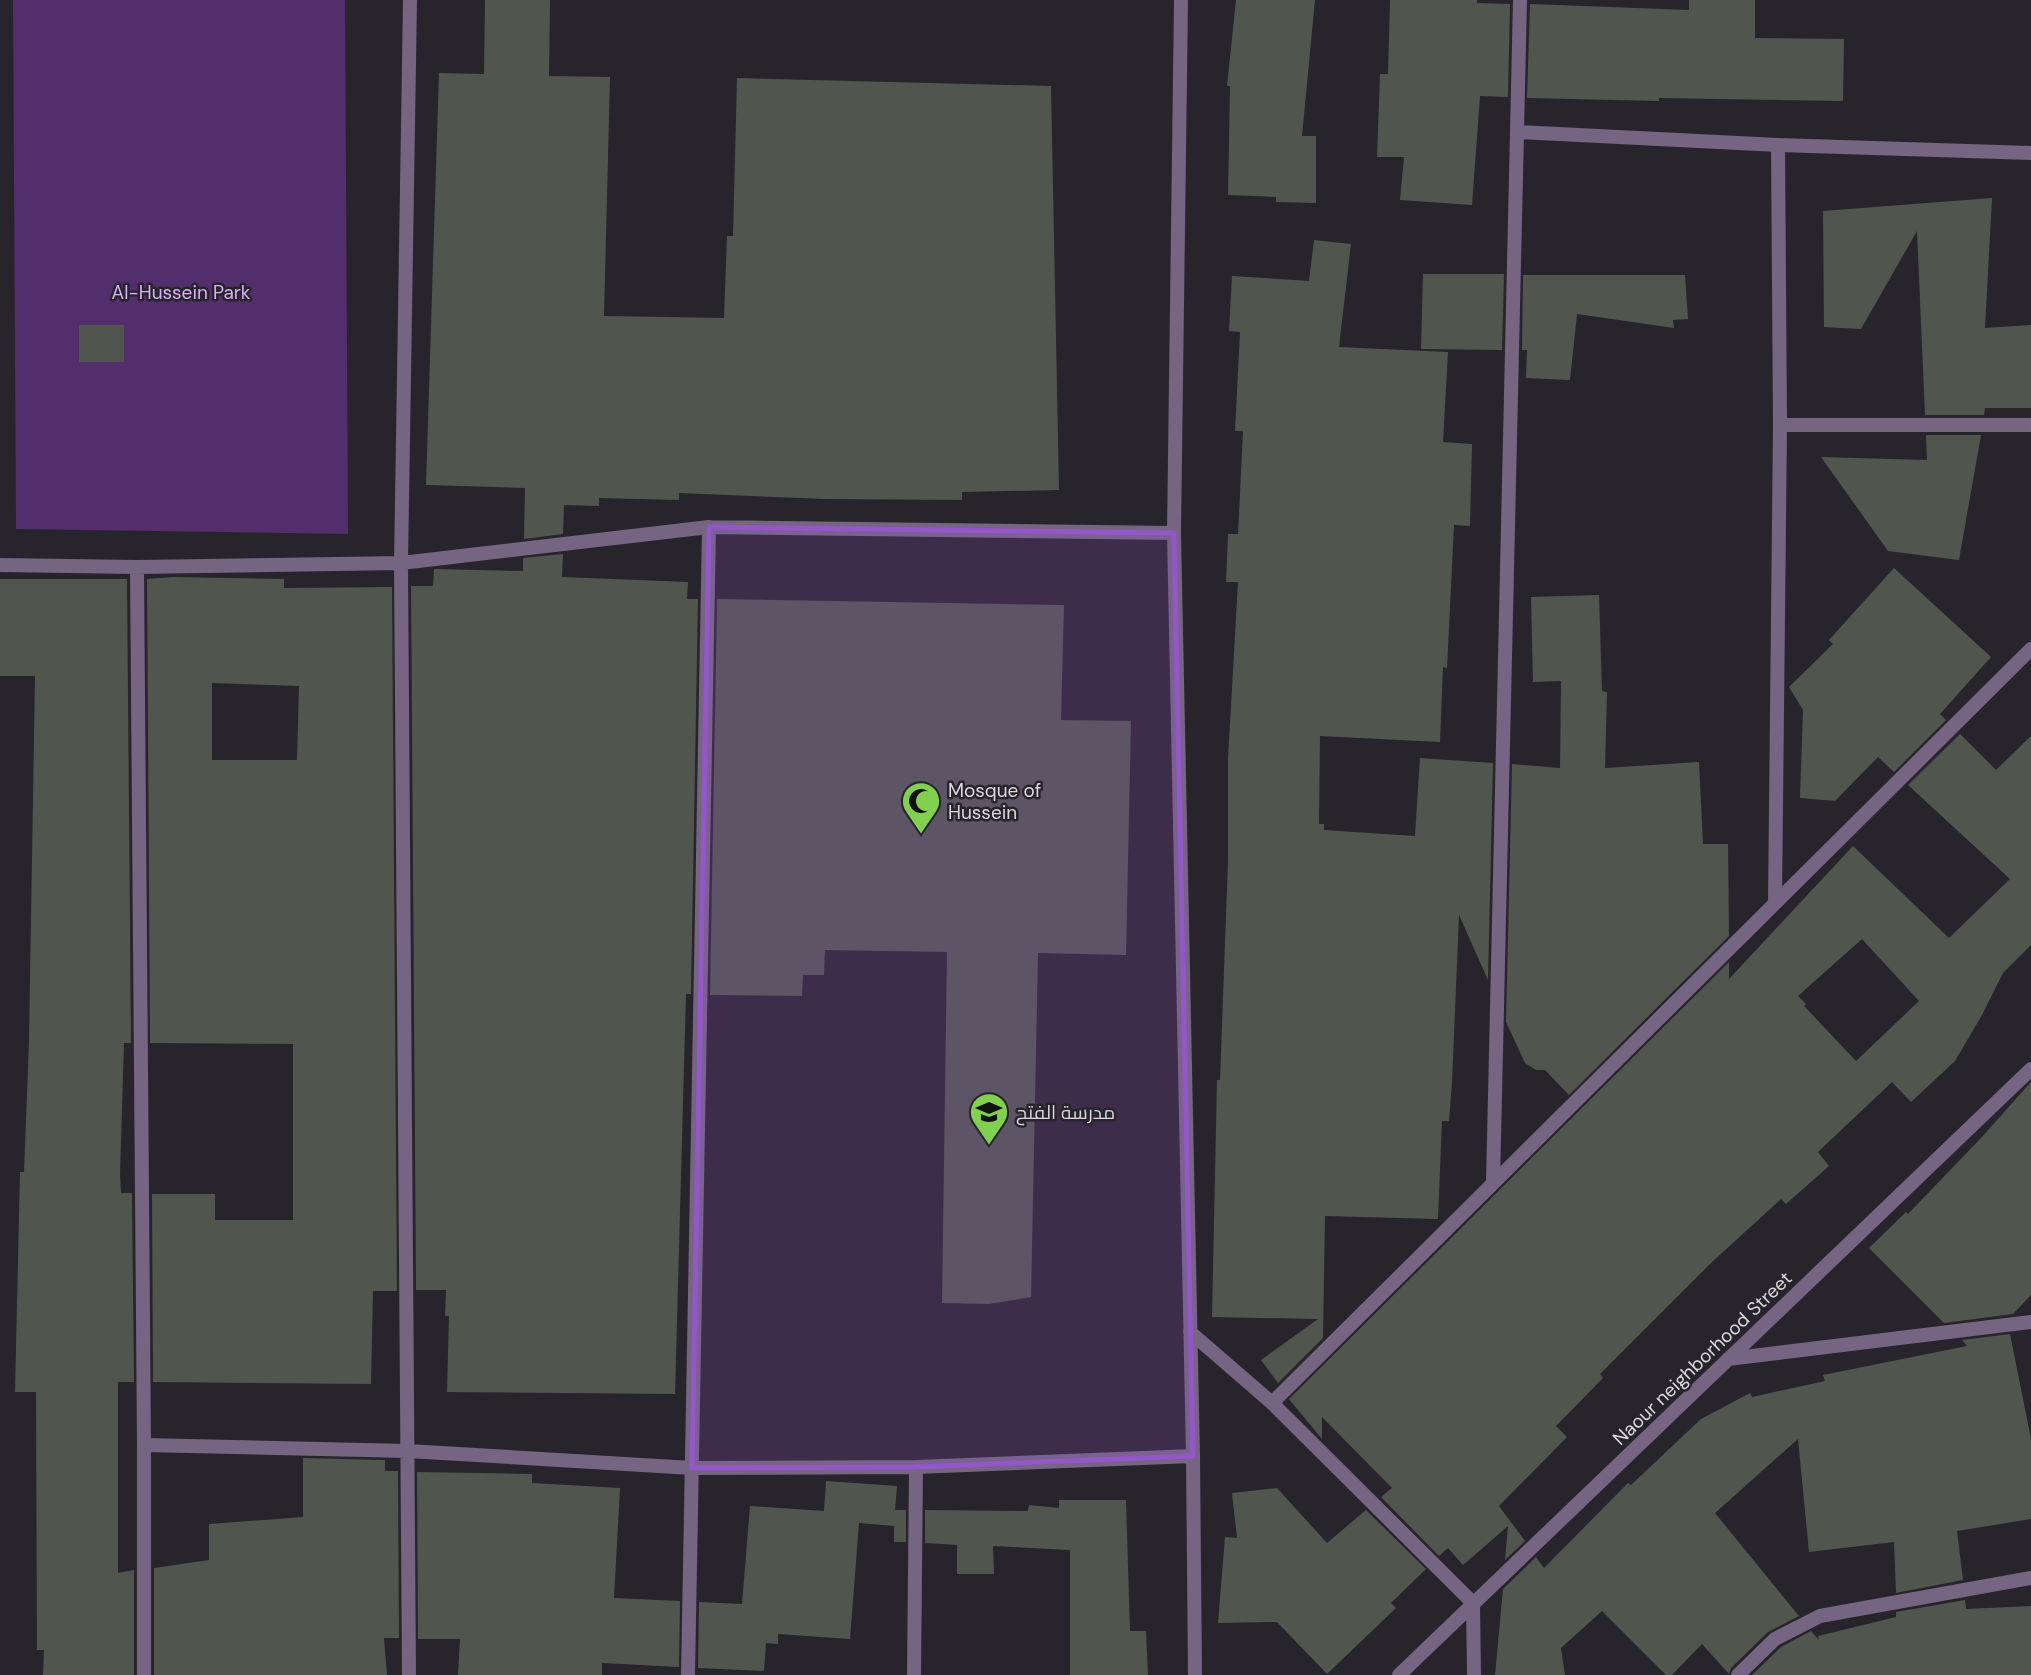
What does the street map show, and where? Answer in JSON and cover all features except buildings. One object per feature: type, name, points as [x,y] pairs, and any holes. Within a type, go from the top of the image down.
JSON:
[{"type":"street","points":[[409,1675],[401,563],[410,0]]},
{"type":"street","points":[[1181,0],[1174,533],[1195,1675]]},
{"type":"street","points":[[1493,1183],[1520,0]]},
{"type":"street","points":[[1518,132],[1778,145],[2031,153]]},
{"type":"street","points":[[1776,903],[1780,425],[1778,145]]},
{"type":"street","points":[[1780,425],[2031,425]]},
{"type":"street","points":[[688,1675],[709,527]]},
{"type":"street","points":[[0,565],[137,567],[401,563],[709,527],[1174,533]]},
{"type":"street","points":[[137,567],[145,1445],[144,1675]]},
{"type":"street","points":[[1272,1403],[2031,649]]},
{"type":"street","name":"Naour neighborhood Street","points":[[1399,1675],[2031,1069]]},
{"type":"street","points":[[1728,1359],[2031,1322]]},
{"type":"street","points":[[1190,1332],[1272,1403],[1473,1603],[1474,1675]]},
{"type":"street","points":[[145,1445],[408,1451],[692,1468],[916,1467],[1193,1456]]},
{"type":"street","points":[[914,1675],[916,1467]]},
{"type":"street","points":[[1738,1675],[1775,1639],[1820,1616],[2031,1578]]},
{"type":"highlighted area","points":[[709,527],[1174,533],[1193,1456],[916,1467],[692,1468]]},
{"type":"green space","name":"Al-Hussein Park","points":[[13,0],[345,0],[348,534],[16,529]]},
{"type":"place","name":"Mosque of Hussein","points":[[921,835]]},
{"type":"place","name":"مدرسة الفتح","points":[[989,1146]]}]
